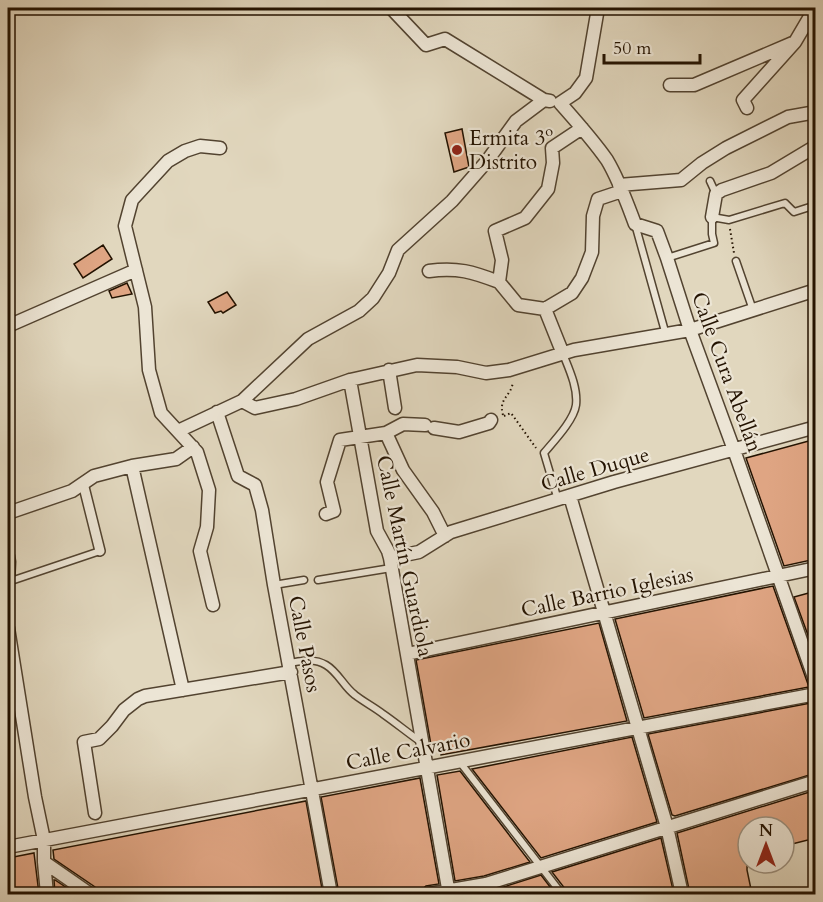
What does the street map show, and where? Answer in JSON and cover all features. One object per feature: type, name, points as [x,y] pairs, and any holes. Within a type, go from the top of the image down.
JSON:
[{"type":"street","points":[[391,8],[426,45],[445,39],[544,100],[560,103],[608,161],[634,224]]},
{"type":"street","points":[[560,103],[575,93],[586,78],[598,8]]},
{"type":"street","points":[[747,108],[743,100],[795,42],[815,8]]},
{"type":"street","points":[[670,85],[694,86],[795,42]]},
{"type":"street","points":[[178,431],[242,401],[308,339],[359,311],[373,298],[389,273],[398,250],[452,201],[487,161],[516,121],[544,100]]},
{"type":"street","points":[[429,271],[446,268],[473,272],[499,282],[518,305],[544,309],[572,293],[582,278],[592,252],[593,216],[598,199],[621,188],[681,180],[702,163],[736,143],[788,117],[816,112]]},
{"type":"street","points":[[499,282],[502,260],[495,231],[525,218],[548,189],[553,163],[552,148],[582,128]]},
{"type":"street","points":[[213,605],[200,550],[207,527],[209,490],[197,452],[161,413],[149,370],[145,307],[125,226],[132,200],[168,161],[185,151],[200,146],[220,148]]},
{"type":"street","points":[[712,217],[716,194],[771,173],[816,146]]},
{"type":"street","name":"Calle Cura Abellán","points":[[634,224],[657,231],[816,683]]},
{"type":"street","points":[[8,326],[136,270]]},
{"type":"street","points":[[242,401],[255,408],[296,399],[350,380],[417,365],[457,367],[486,373],[509,370],[568,352],[690,330],[816,290]]},
{"type":"street","points":[[544,309],[568,352]]},
{"type":"street","points":[[389,370],[397,417],[404,424],[459,432],[489,423],[491,420]]},
{"type":"street","name":"Calle Martín Guardiola","points":[[350,380],[376,531],[391,563],[448,893]]},
{"type":"street","name":"Calle Pasos","points":[[217,412],[238,476],[255,485],[262,510],[331,894]]},
{"type":"street","points":[[326,514],[334,511],[327,482],[340,441],[386,433],[397,417]]},
{"type":"street","name":"Calle Duque","points":[[391,563],[419,552],[451,532],[614,482],[816,427]]},
{"type":"street","points":[[386,433],[403,471],[433,512],[445,536]]},
{"type":"street","points":[[8,513],[72,491],[94,476],[132,466],[176,459],[193,447]]},
{"type":"street","points":[[132,466],[183,690]]},
{"type":"street","points":[[83,483],[100,551]]},
{"type":"street","points":[[564,498],[604,613],[667,826],[682,894]]},
{"type":"street","points":[[8,556],[8,582]]},
{"type":"street","name":"Calle Barrio Iglesias","points":[[407,654],[816,568]]},
{"type":"street","points":[[8,628],[9,652],[44,840],[47,894]]},
{"type":"street","points":[[95,813],[84,742],[99,739],[124,710],[138,699],[290,668]]},
{"type":"street","name":"Calle Calvario","points":[[8,847],[816,694]]},
{"type":"street","points":[[428,894],[489,889],[540,867],[816,781]]},
{"type":"street","points":[[44,862],[90,894]]},
{"type":"lane","points":[[710,181],[716,194]]},
{"type":"lane","points":[[667,258],[714,243],[712,217],[729,220],[785,203],[794,212],[816,205]]},
{"type":"lane","points":[[634,224],[666,335]]},
{"type":"lane","points":[[736,261],[753,311]]},
{"type":"lane","points":[[564,498],[544,453],[566,427],[576,407],[568,352]]},
{"type":"lane","points":[[8,582],[100,551]]},
{"type":"lane","points":[[318,580],[391,563]]},
{"type":"lane","points":[[274,585],[304,580]]},
{"type":"lane","points":[[290,668],[304,660],[324,664],[333,670],[346,687],[357,696],[421,742]]},
{"type":"lane","points":[[459,761],[562,894]]},
{"type":"path","points":[[729,220],[736,261]]},
{"type":"path","points":[[504,416],[501,407],[513,382],[509,370]]},
{"type":"path","points":[[491,420],[511,413],[535,447],[544,453]]},
{"type":"building","name":"Ermita 3º Distrito","points":[[462,129],[469,167],[454,172],[445,133]]},
{"type":"building","points":[[103,245],[112,259],[83,278],[74,264]]},
{"type":"building","points":[[127,283],[132,294],[112,298],[109,291]]},
{"type":"building","points":[[227,292],[236,305],[223,313],[221,311],[215,313],[208,302]]},
{"type":"building","points":[[816,439],[816,559],[784,566],[746,458]]},
{"type":"building","points":[[773,586],[809,687],[644,718],[615,619]]},
{"type":"building","points":[[816,591],[816,657],[794,597]]},
{"type":"building","points":[[599,623],[627,721],[441,755],[439,744],[431,745],[416,660]]},
{"type":"building","points":[[816,702],[816,773],[675,816],[672,815],[648,734]]},
{"type":"building","points":[[632,737],[657,822],[541,858],[472,769]]},
{"type":"building","points":[[460,771],[530,862],[484,876],[455,881],[437,775]]},
{"type":"building","points":[[420,778],[439,884],[426,886],[420,891],[399,894],[339,894],[321,797]]},
{"type":"building","points":[[816,790],[816,838],[796,843],[796,815],[736,815],[736,875],[748,875],[752,894],[690,894],[677,833]]},
{"type":"building","points":[[306,801],[323,894],[98,894],[95,887],[54,859],[53,850]]},
{"type":"building","points":[[661,838],[674,894],[569,894],[552,872]]},
{"type":"building","points":[[34,853],[39,894],[8,894],[8,858]]},
{"type":"building","points":[[541,875],[554,892],[549,894],[474,894],[488,892]]},
{"type":"building","points":[[55,880],[76,894],[55,894]]},
{"type":"place","name":"Ermita 3º Distrito","points":[[457,150]]}]
